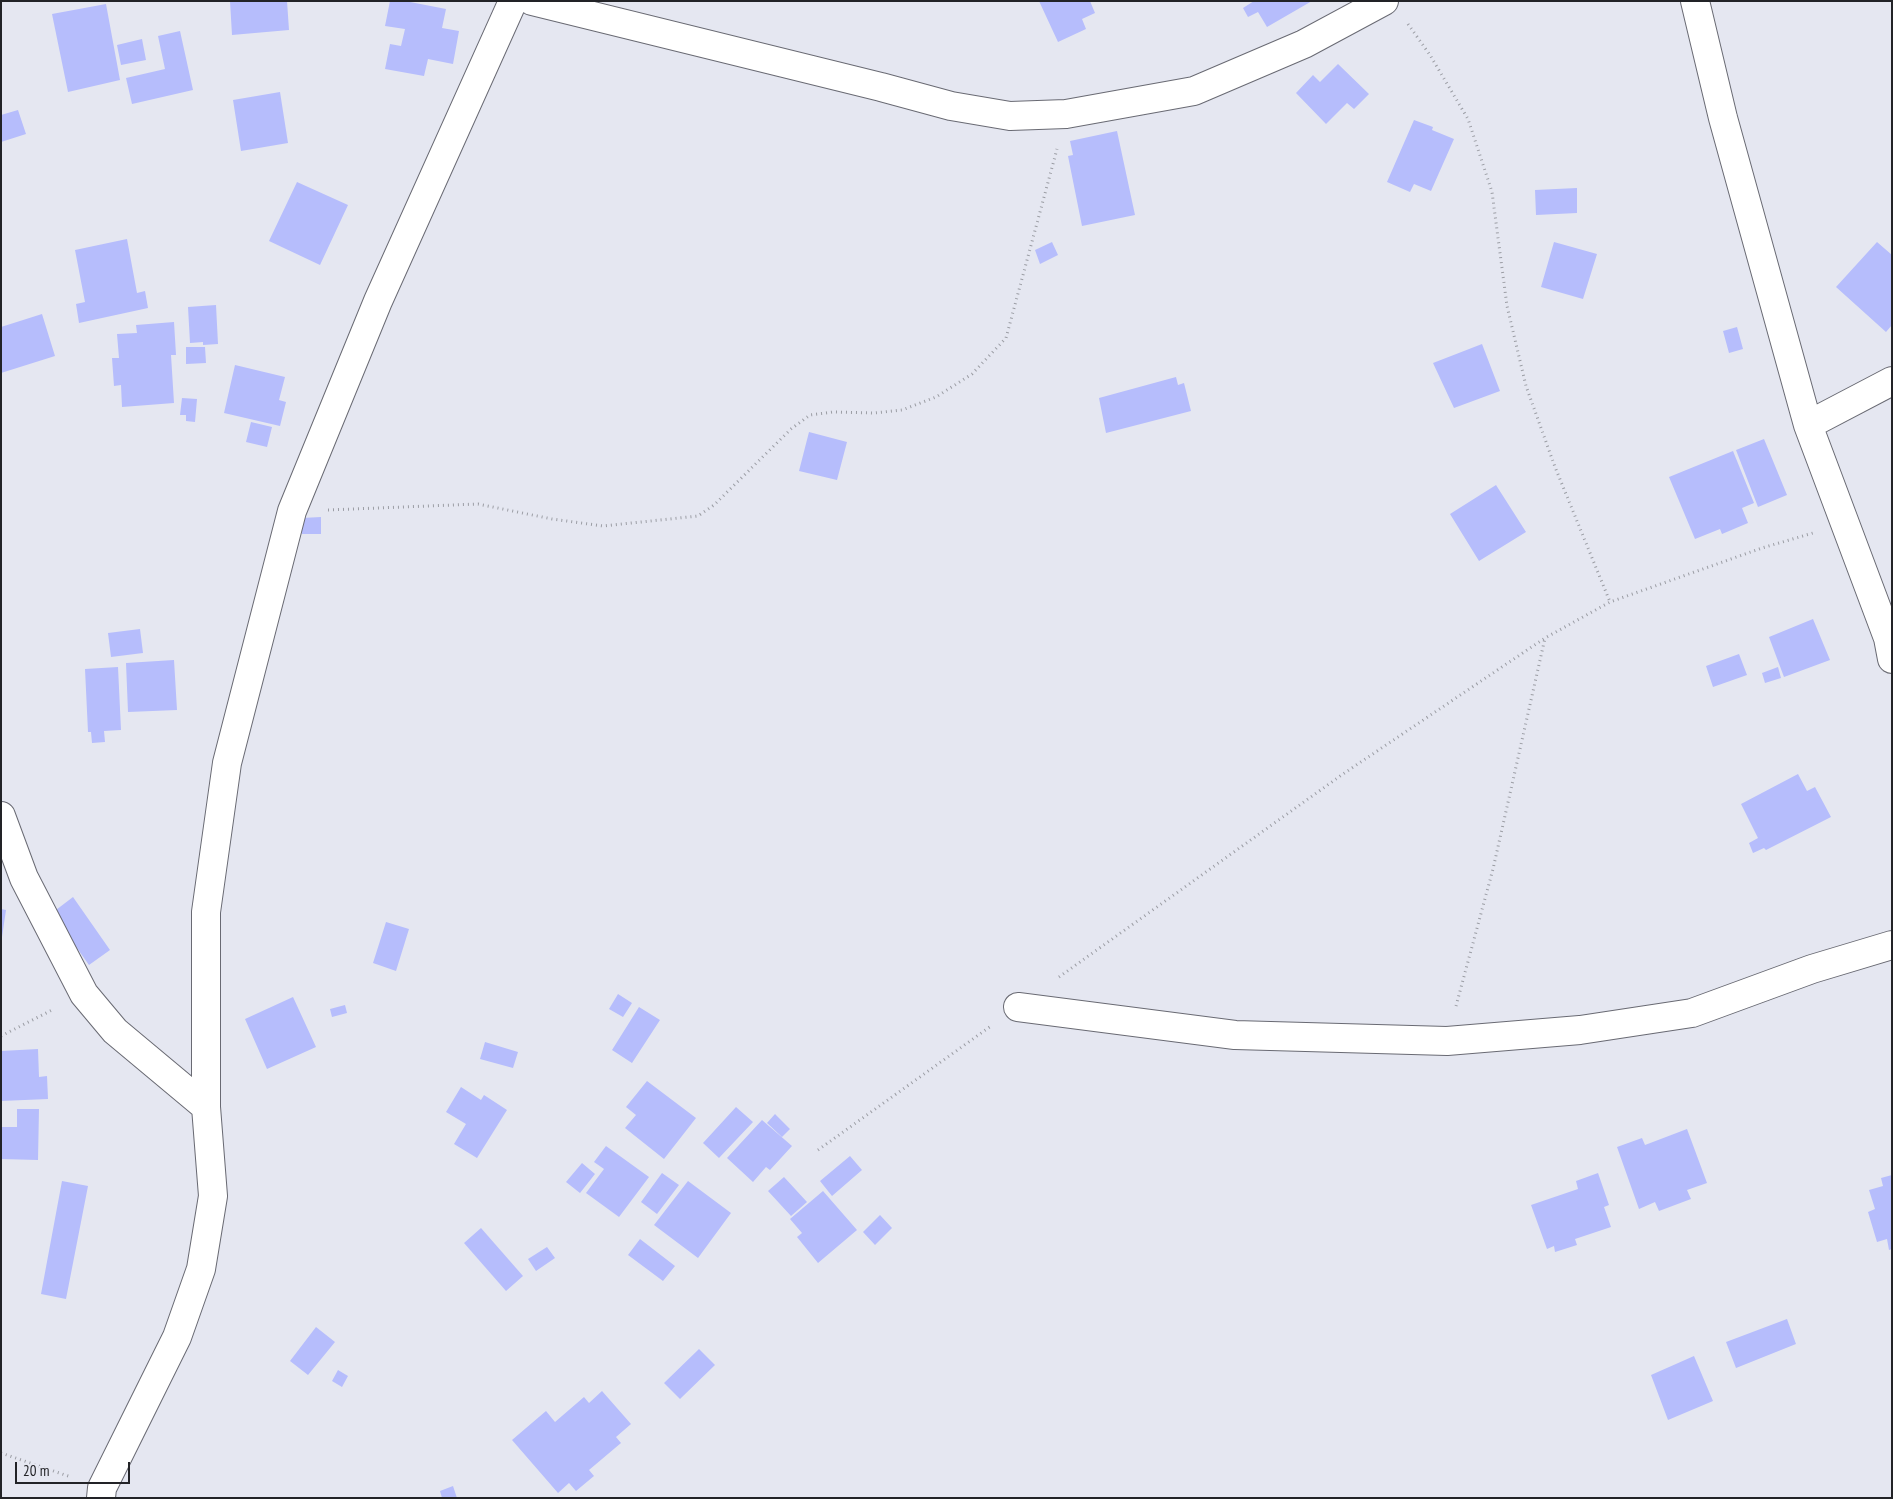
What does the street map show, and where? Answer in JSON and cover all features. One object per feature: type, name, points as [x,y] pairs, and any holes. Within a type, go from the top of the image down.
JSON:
[{"type":"street","points":[[101,1493],[178,1337],[201,1269],[213,1196],[206,1107],[206,912],[226,763],[292,511],[378,301],[512,1]]},
{"type":"street","points":[[532,1],[951,106],[1010,116],[1066,114],[1194,90],[1393,9]]},
{"type":"street","points":[[1695,1],[1723,118],[1808,425],[1888,638],[1892,658]]},
{"type":"street","points":[[1808,425],[1892,381]]},
{"type":"street","points":[[1,816],[24,878],[84,994],[116,1031],[206,1107]]},
{"type":"street","points":[[1018,1007],[1235,1035],[1447,1041],[1580,1030],[1692,1013],[1812,968],[1892,945]]},
{"type":"path","points":[[1393,9],[1430,55],[1468,119],[1492,192],[1507,306],[1526,386],[1555,467],[1610,602]]},
{"type":"path","points":[[292,511],[478,504],[552,519],[602,526],[698,516],[714,505],[791,429],[810,415],[833,412],[874,413],[902,410],[936,397],[972,374],[1006,338],[1066,114]]},
{"type":"path","points":[[818,1150],[1343,774],[1545,638],[1610,602],[1762,548],[1844,524]]},
{"type":"path","points":[[1447,1041],[1492,869],[1545,638]]},
{"type":"path","points":[[1,1036],[84,994]]},
{"type":"path","points":[[1,1453],[101,1493]]},
{"type":"building","points":[[230,1],[287,1],[289,30],[232,35]]},
{"type":"building","points":[[390,1],[405,1],[446,9],[442,28],[459,31],[453,64],[428,59],[424,76],[385,69],[390,44],[401,46],[405,29],[385,26]]},
{"type":"building","points":[[1039,1],[1090,1],[1095,13],[1082,19],[1086,29],[1058,42]]},
{"type":"building","points":[[1254,1],[1312,1],[1267,27],[1258,12],[1248,17],[1243,8]]},
{"type":"building","points":[[106,4],[120,80],[68,92],[52,14]]},
{"type":"building","points":[[180,31],[193,90],[132,104],[126,78],[165,69],[158,36]]},
{"type":"building","points":[[142,39],[146,60],[121,65],[117,45]]},
{"type":"building","points":[[1338,64],[1369,94],[1354,109],[1347,103],[1326,124],[1296,93],[1313,75],[1320,82]]},
{"type":"building","points":[[280,92],[288,143],[241,151],[233,100]]},
{"type":"building","points":[[18,110],[26,134],[1,142],[1,115]]},
{"type":"building","points":[[1414,120],[1433,127],[1432,130],[1454,139],[1431,191],[1414,184],[1410,192],[1387,182]]},
{"type":"building","points":[[1117,131],[1135,215],[1082,226],[1068,156],[1073,155],[1070,141]]},
{"type":"building","points":[[297,182],[348,205],[320,265],[269,241]]},
{"type":"building","points":[[1577,188],[1577,213],[1536,215],[1535,190]]},
{"type":"building","points":[[127,239],[137,293],[145,291],[148,308],[79,323],[76,304],[85,302],[75,250]]},
{"type":"building","points":[[1052,242],[1058,255],[1040,264],[1035,250]]},
{"type":"building","points":[[1554,242],[1597,254],[1583,299],[1541,287]]},
{"type":"building","points":[[1877,242],[1892,255],[1892,325],[1886,332],[1836,287]]},
{"type":"building","points":[[216,305],[218,344],[203,345],[203,342],[190,343],[188,307]]},
{"type":"building","points":[[42,314],[55,356],[1,373],[1,327]]},
{"type":"building","points":[[174,322],[176,355],[171,355],[174,403],[122,407],[121,385],[114,386],[112,358],[119,358],[117,334],[137,333],[136,325]]},
{"type":"building","points":[[1737,327],[1743,349],[1729,353],[1723,331]]},
{"type":"building","points":[[1482,344],[1500,391],[1454,408],[1433,363]]},
{"type":"building","points":[[186,347],[205,347],[206,363],[186,364]]},
{"type":"building","points":[[235,365],[285,377],[279,400],[286,402],[280,426],[224,413]]},
{"type":"building","points":[[1176,377],[1178,385],[1184,383],[1191,411],[1106,433],[1099,398]]},
{"type":"building","points":[[182,398],[197,399],[195,422],[186,421],[186,415],[180,415]]},
{"type":"building","points":[[251,422],[272,427],[267,447],[246,442]]},
{"type":"building","points":[[809,432],[847,442],[837,480],[799,471]]},
{"type":"building","points":[[1764,439],[1787,495],[1758,507],[1736,450]]},
{"type":"building","points":[[1733,451],[1754,503],[1742,508],[1748,523],[1722,534],[1720,529],[1695,539],[1669,477]]},
{"type":"building","points":[[1496,485],[1526,532],[1479,561],[1450,514]]},
{"type":"building","points":[[321,517],[321,534],[302,534],[302,518]]},
{"type":"building","points":[[1813,619],[1830,660],[1784,677],[1769,637]]},
{"type":"building","points":[[140,629],[143,653],[111,657],[108,633]]},
{"type":"building","points":[[1739,654],[1747,675],[1713,687],[1706,666]]},
{"type":"building","points":[[174,660],[177,710],[128,712],[126,663]]},
{"type":"building","points":[[118,667],[121,730],[104,731],[105,742],[92,743],[91,732],[88,732],[85,669]]},
{"type":"building","points":[[1778,667],[1781,678],[1765,683],[1762,673]]},
{"type":"building","points":[[1798,774],[1807,791],[1815,787],[1831,817],[1766,850],[1764,848],[1753,853],[1749,843],[1758,838],[1741,804]]},
{"type":"building","points":[[73,897],[110,950],[89,965],[52,913]]},
{"type":"building","points":[[1,909],[6,910],[2,937],[1,937]]},
{"type":"building","points":[[386,922],[409,929],[396,971],[373,963]]},
{"type":"building","points":[[618,994],[632,1003],[623,1017],[609,1009]]},
{"type":"building","points":[[293,997],[316,1047],[267,1069],[245,1019]]},
{"type":"building","points":[[345,1005],[347,1013],[332,1017],[330,1009]]},
{"type":"building","points":[[639,1007],[660,1020],[632,1063],[612,1050]]},
{"type":"building","points":[[485,1042],[518,1052],[513,1068],[480,1059]]},
{"type":"building","points":[[38,1049],[39,1077],[47,1076],[48,1099],[1,1101],[1,1051]]},
{"type":"building","points":[[647,1081],[696,1118],[664,1159],[625,1128],[636,1115],[626,1107]]},
{"type":"building","points":[[461,1087],[481,1100],[484,1095],[507,1110],[477,1158],[454,1144],[466,1124],[446,1112]]},
{"type":"building","points":[[736,1107],[753,1122],[719,1158],[703,1143]]},
{"type":"building","points":[[17,1109],[39,1109],[38,1160],[1,1159],[1,1127],[17,1127]]},
{"type":"building","points":[[775,1114],[790,1129],[782,1137],[767,1123]]},
{"type":"building","points":[[762,1120],[792,1146],[770,1170],[766,1167],[753,1182],[727,1158]]},
{"type":"building","points":[[1687,1129],[1707,1183],[1687,1190],[1691,1199],[1659,1211],[1655,1202],[1639,1209],[1617,1147],[1642,1138],[1645,1145]]},
{"type":"building","points":[[606,1146],[649,1177],[619,1217],[586,1193],[604,1169],[594,1162]]},
{"type":"building","points":[[850,1156],[862,1170],[832,1196],[820,1181]]},
{"type":"building","points":[[582,1163],[595,1174],[580,1193],[566,1182]]},
{"type":"building","points":[[662,1173],[679,1185],[657,1214],[641,1202]]},
{"type":"building","points":[[1598,1173],[1609,1205],[1604,1207],[1611,1227],[1575,1239],[1577,1245],[1555,1252],[1554,1246],[1547,1249],[1531,1205],[1578,1189],[1576,1181]]},
{"type":"building","points":[[1892,1175],[1892,1249],[1889,1250],[1887,1239],[1877,1242],[1868,1212],[1875,1209],[1869,1190],[1883,1186],[1881,1178]]},
{"type":"building","points":[[784,1177],[807,1202],[791,1216],[768,1191]]},
{"type":"building","points":[[62,1181],[88,1186],[66,1299],[41,1294]]},
{"type":"building","points":[[688,1181],[731,1213],[698,1258],[654,1225]]},
{"type":"building","points":[[823,1191],[857,1230],[818,1263],[797,1237],[802,1233],[790,1219]]},
{"type":"building","points":[[880,1215],[892,1228],[875,1245],[863,1232]]},
{"type":"building","points":[[481,1228],[523,1276],[506,1291],[464,1243]]},
{"type":"building","points":[[640,1239],[675,1266],[663,1281],[628,1255]]},
{"type":"building","points":[[547,1247],[555,1258],[536,1271],[528,1259]]},
{"type":"building","points":[[1787,1319],[1796,1344],[1736,1368],[1726,1342]]},
{"type":"building","points":[[316,1327],[335,1342],[308,1375],[290,1361]]},
{"type":"building","points":[[699,1349],[715,1365],[680,1399],[664,1383]]},
{"type":"building","points":[[1694,1356],[1713,1401],[1668,1420],[1651,1375]]},
{"type":"building","points":[[338,1370],[348,1376],[342,1387],[332,1381]]},
{"type":"building","points":[[602,1391],[631,1424],[616,1437],[621,1443],[589,1470],[594,1476],[576,1491],[569,1483],[558,1493],[512,1440],[546,1411],[555,1422],[584,1397],[589,1403]]},
{"type":"building","points":[[453,1486],[457,1498],[442,1498],[440,1491]]}]
